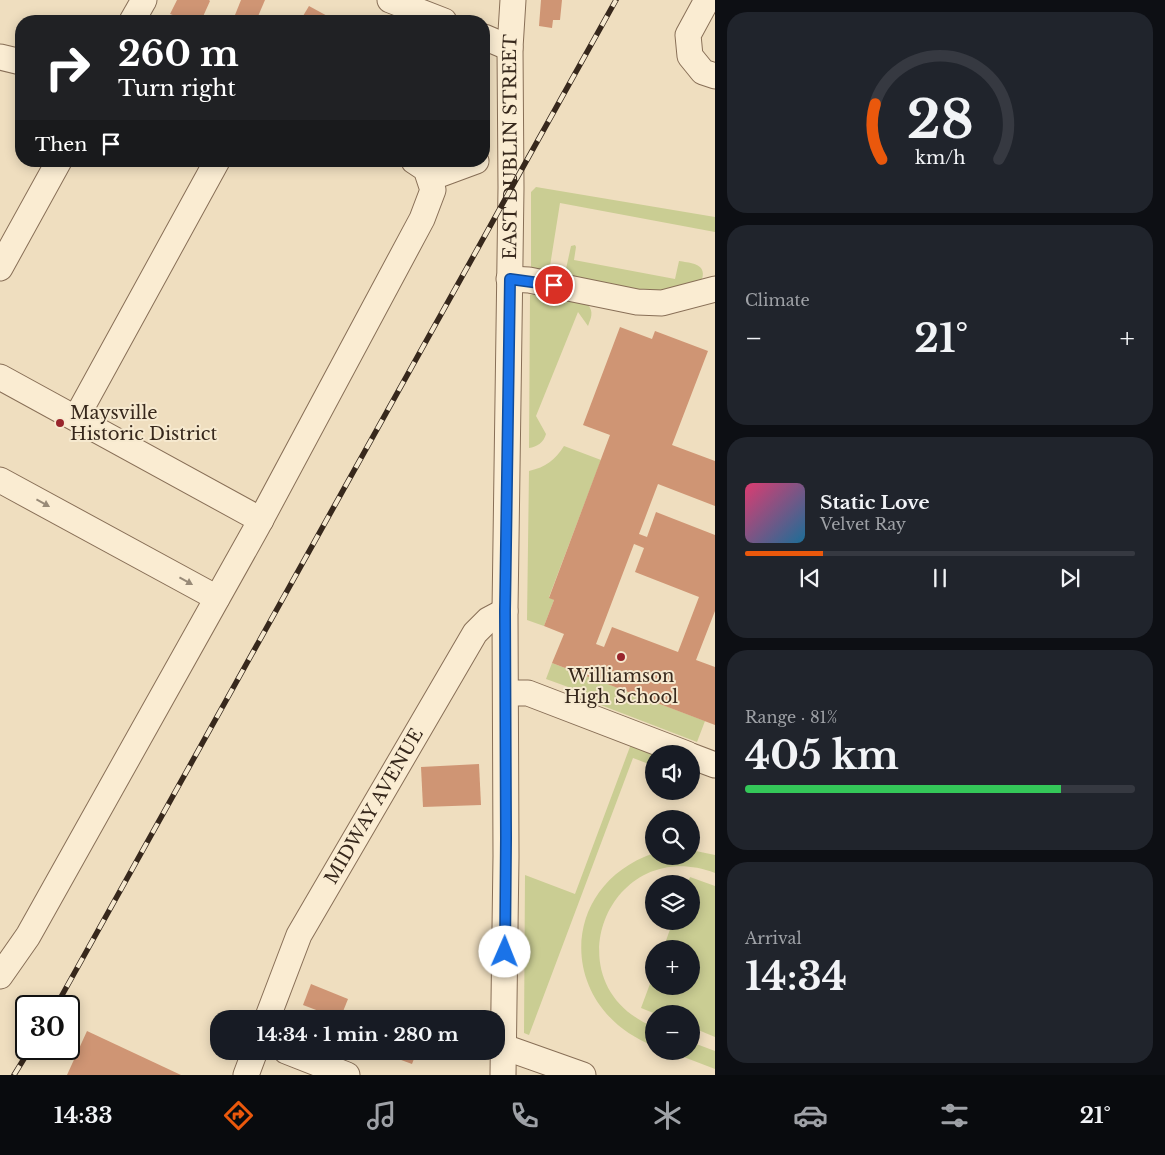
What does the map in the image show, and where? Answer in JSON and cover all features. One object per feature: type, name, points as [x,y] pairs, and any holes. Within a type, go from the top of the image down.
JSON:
[{"type":"street","points":[[135,15],[144,0]]},
{"type":"street","points":[[390,0],[429,15]]},
{"type":"street","name":"EAST DUBLIN STREET","points":[[504,1010],[505,611],[510,279],[510,48],[513,0]]},
{"type":"street","points":[[707,0],[688,35],[690,56],[703,72],[715,76]]},
{"type":"street","points":[[490,40],[510,48]]},
{"type":"street","points":[[0,57],[15,61]]},
{"type":"street","points":[[490,157],[510,151]]},
{"type":"street","points":[[3,256],[55,167]]},
{"type":"street","points":[[76,418],[214,167]]},
{"type":"street","points":[[0,976],[28,936],[261,520],[422,219],[433,190],[422,170],[440,167]]},
{"type":"street","points":[[510,279],[529,280],[637,302],[662,303],[715,289]]},
{"type":"street","points":[[0,377],[261,520]]},
{"type":"street","points":[[0,480],[217,598]]},
{"type":"street","name":"MIDWAY AVENUE","points":[[270,1010],[299,935],[475,633],[488,620],[505,611]]},
{"type":"street","points":[[506,692],[528,693],[664,745]]},
{"type":"street","points":[[700,759],[715,765]]},
{"type":"street","points":[[505,1047],[583,1075]]},
{"type":"street","points":[[246,1075],[252,1060]]},
{"type":"street","points":[[309,1060],[347,1075]]},
{"type":"street","name":"EAST DUBLIN STREET","points":[[503,1075],[504,1060]]},
{"type":"green space","points":[[536,187],[715,217],[715,232],[560,203],[550,266],[544,271],[531,269],[531,192]]},
{"type":"green space","points":[[575,245],[574,260],[675,279],[679,261],[692,263],[700,267],[703,274],[702,279],[659,294],[572,278],[566,269],[571,246]]},
{"type":"green space","points":[[535,294],[588,305],[591,315],[588,326],[578,312],[536,416],[546,434],[545,437],[540,444],[529,448],[530,295]]},
{"type":"green space","points":[[564,446],[601,460],[549,597],[554,600],[544,626],[527,620],[529,471],[550,462]]},
{"type":"green space","points":[[552,663],[705,721],[697,742],[580,697],[582,692],[546,679]]},
{"type":"green space","points":[[631,744],[645,750],[645,763],[633,758],[529,1035],[524,1033],[525,875],[575,894]]},
{"type":"green space","points":[[700,852],[715,855],[715,873],[678,866],[646,874],[621,893],[605,919],[599,949],[604,979],[622,1006],[645,1021],[645,1041],[622,1028],[600,1005],[586,978],[581,948],[586,919],[599,892],[622,870],[645,858],[645,865],[700,865]]},
{"type":"green space","points":[[700,881],[715,886],[715,1037],[700,1031],[700,1005],[645,1005],[645,1010],[641,1008],[646,995],[700,995],[700,940],[666,940],[670,930],[700,930]]},
{"type":"green space","points":[[700,1045],[715,1051],[715,1069],[692,1060],[700,1060]]},
{"type":"building","points":[[177,0],[210,1],[204,15],[170,14]]},
{"type":"building","points":[[241,0],[265,0],[259,15],[235,15]]},
{"type":"building","points":[[541,0],[562,0],[560,20],[553,20],[552,28],[539,26]]},
{"type":"building","points":[[309,6],[326,15],[304,15]]},
{"type":"building","points":[[620,327],[652,339],[655,331],[708,351],[672,445],[715,461],[715,506],[658,484],[639,534],[647,537],[656,512],[715,535],[715,611],[696,660],[715,667],[715,725],[552,663],[564,634],[544,626],[554,600],[549,598],[610,435],[583,425]],"holes":[[[634,544],[644,548],[635,572],[699,597],[678,652],[612,627],[604,647],[596,644]]]},
{"type":"building","points":[[479,764],[481,805],[423,807],[421,767]]},
{"type":"building","points":[[311,984],[348,999],[344,1010],[316,1010],[303,1005]]},
{"type":"building","points":[[87,1031],[181,1075],[67,1075],[74,1060],[80,1060],[80,1046]]},
{"type":"building","points":[[401,1060],[414,1060],[412,1064]]},
{"type":"railway","points":[[62,995],[616,0]]},
{"type":"railway","points":[[14,1075],[23,1060]]},
{"type":"place","name":"Maysville Historic District","points":[[60,423]]},
{"type":"place","name":"Williamson High School","points":[[621,657]]},
{"type":"route","points":[[505,952],[505,611],[510,279],[554,285]]}]
